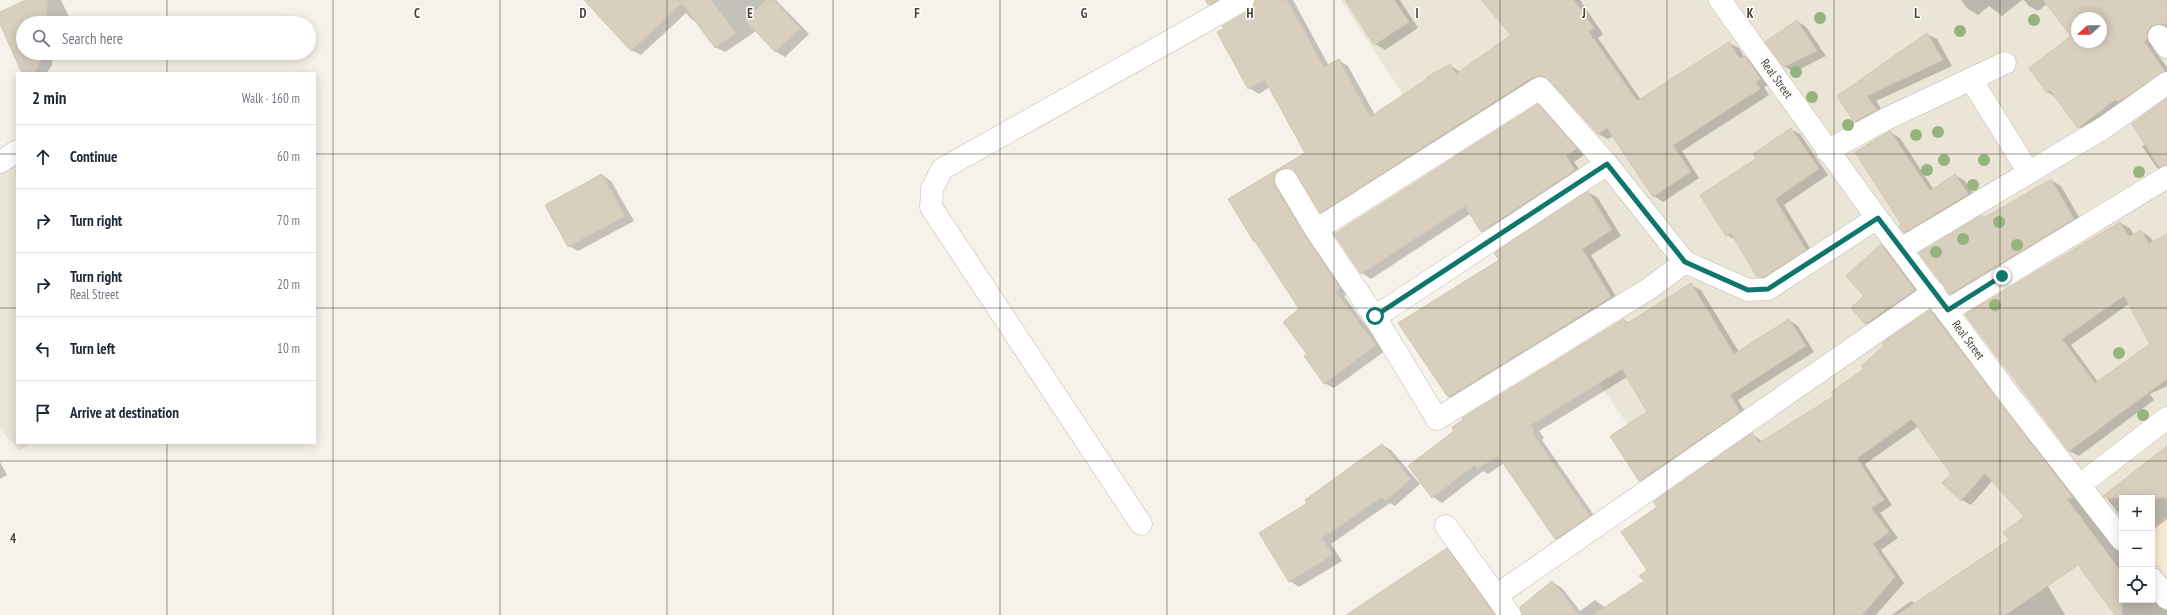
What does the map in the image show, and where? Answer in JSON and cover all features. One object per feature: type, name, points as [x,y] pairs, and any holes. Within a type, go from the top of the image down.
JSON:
[{"type":"street","points":[[1141,524],[931,207],[932,189],[942,169],[1243,0]]},
{"type":"street","name":"Real Street","points":[[1720,0],[1828,151],[1948,310],[2013,400],[2119,536]]},
{"type":"street","points":[[1828,151],[1886,119],[2005,63]]},
{"type":"street","points":[[1971,79],[2029,173]]},
{"type":"street","points":[[1901,249],[2105,127],[2167,83]]},
{"type":"street","points":[[1316,230],[1540,88],[1607,164],[1685,262],[1748,290],[1768,289],[1878,218]]},
{"type":"street","points":[[0,162],[16,152]]},
{"type":"street","points":[[1375,316],[1607,164]]},
{"type":"street","points":[[1948,310],[2167,177]]},
{"type":"street","points":[[1286,180],[1316,230],[1375,316],[1437,420],[1650,288],[1685,262]]},
{"type":"street","points":[[1496,595],[1934,292]]},
{"type":"street","points":[[2080,485],[2167,418]]},
{"type":"street","points":[[1446,526],[1510,615]]},
{"type":"street","points":[[2155,583],[2167,598]]},
{"type":"shaded area","points":[[1341,0],[2167,0],[2167,615],[1762,615],[1502,246]]},
{"type":"shaded area","points":[[16,157],[16,444],[30,444],[19,450],[0,429],[0,169]]},
{"type":"shaded area","points":[[2167,515],[2167,576],[2155,560],[2155,524]]},
{"type":"building","points":[[26,0],[48,0],[47,16],[16,16],[16,60],[0,24],[0,12]]},
{"type":"building","points":[[584,0],[711,0],[736,33],[715,48],[682,3],[631,51]]},
{"type":"building","points":[[766,0],[774,0],[800,28],[775,52],[745,20]]},
{"type":"building","points":[[1205,0],[1217,0],[1208,5]]},
{"type":"building","points":[[1255,0],[1287,0],[1324,67],[1339,59],[1370,117],[1428,78],[1427,77],[1450,64],[1456,74],[1511,35],[1481,0],[1574,0],[1594,28],[1589,32],[1637,101],[1729,42],[1740,59],[1745,56],[1761,79],[1756,82],[1760,89],[1673,145],[1691,172],[1653,197],[1607,128],[1598,134],[1549,80],[1539,76],[1533,77],[1320,213],[1296,173],[1286,168],[1279,170],[1274,180],[1275,186],[1306,237],[1340,288],[1335,291],[1376,345],[1324,384],[1304,356],[1307,354],[1283,322],[1299,309],[1255,241],[1254,242],[1228,199],[1305,153],[1265,80],[1248,89],[1217,32],[1224,28],[1222,26],[1249,11],[1254,6]]},
{"type":"building","points":[[1345,0],[1394,0],[1409,22],[1374,45]]},
{"type":"building","points":[[2043,0],[2167,0],[2167,24],[2157,24],[2151,26],[2147,31],[2147,39],[2144,42],[2165,71],[2118,102],[2116,99],[2078,128],[2050,90],[2047,93],[2029,68],[2071,36]]},
{"type":"building","points":[[1797,20],[1817,51],[1784,67],[1765,42]]},
{"type":"building","points":[[1927,33],[1943,60],[1867,96],[1877,110],[1854,122],[1837,96]]},
{"type":"building","points":[[16,60],[42,60],[35,72],[22,72]]},
{"type":"building","points":[[2167,98],[2167,165],[2159,167],[2132,124]]},
{"type":"building","points":[[1538,104],[1577,148],[1566,156],[1575,170],[1481,232],[1465,206],[1361,274],[1334,234]]},
{"type":"building","points":[[1791,128],[1819,169],[1775,199],[1806,250],[1764,277],[1757,277],[1731,233],[1726,236],[1700,195],[1756,159],[1753,154]]},
{"type":"building","points":[[1890,131],[1930,191],[1955,174],[1968,194],[1904,233],[1899,227],[1901,224],[1855,152]]},
{"type":"building","points":[[602,174],[625,216],[568,247],[545,205]]},
{"type":"building","points":[[2051,179],[2074,219],[1950,294],[1919,253],[1982,215],[1984,218]]},
{"type":"building","points":[[1588,191],[1612,230],[1582,249],[1611,297],[1448,397],[1398,323],[1499,260],[1494,253]]},
{"type":"building","points":[[2120,222],[2129,237],[2141,230],[2149,244],[2167,234],[2167,379],[2069,451],[1965,314]],"holes":[[[2124,296],[2150,344],[2095,383],[2062,339]]]},
{"type":"building","points":[[1881,244],[1915,290],[1865,324],[1851,308],[1864,296],[1846,276]]},
{"type":"building","points":[[1691,283],[1734,354],[1789,319],[1806,346],[1730,395],[1740,412],[1639,481],[1610,436],[1647,412],[1622,369],[1531,425],[1535,433],[1533,434],[1590,516],[1555,539],[1498,456],[1477,469],[1475,465],[1432,498],[1408,466],[1454,431],[1452,427],[1463,420],[1462,418],[1624,319],[1626,324]]},
{"type":"building","points":[[1930,310],[2073,498],[2066,498],[2119,569],[2119,603],[2122,603],[2122,615],[2115,615],[2078,565],[2005,615],[1897,615],[2009,540],[2003,532],[2024,517],[1985,473],[1961,501],[1942,483],[1951,474],[1912,419],[1857,458],[1884,500],[1871,508],[1889,532],[1873,544],[1895,577],[1862,615],[1593,615],[1644,581],[1639,576],[1647,570],[1621,532],[1657,507],[1653,502],[1752,433],[1759,443],[1834,396],[1831,392],[1864,369],[1861,366],[1884,346],[1882,343]]},
{"type":"building","points":[[1382,444],[1411,479],[1385,501],[1382,497],[1322,538],[1333,555],[1289,582],[1259,533],[1307,503],[1305,500]]},
{"type":"building","points":[[2167,446],[2167,498],[2155,498],[2155,495],[2119,495],[2119,498],[2105,498],[2103,496]]},
{"type":"building","points":[[1447,548],[1495,615],[1346,615],[1400,579]]},
{"type":"building","points":[[1552,581],[1579,615],[1522,615],[1520,607]]},
{"type":"route","points":[[1375,316],[1607,164],[1685,262],[1748,290],[1768,289],[1878,218],[1948,310],[2002,276]]}]
